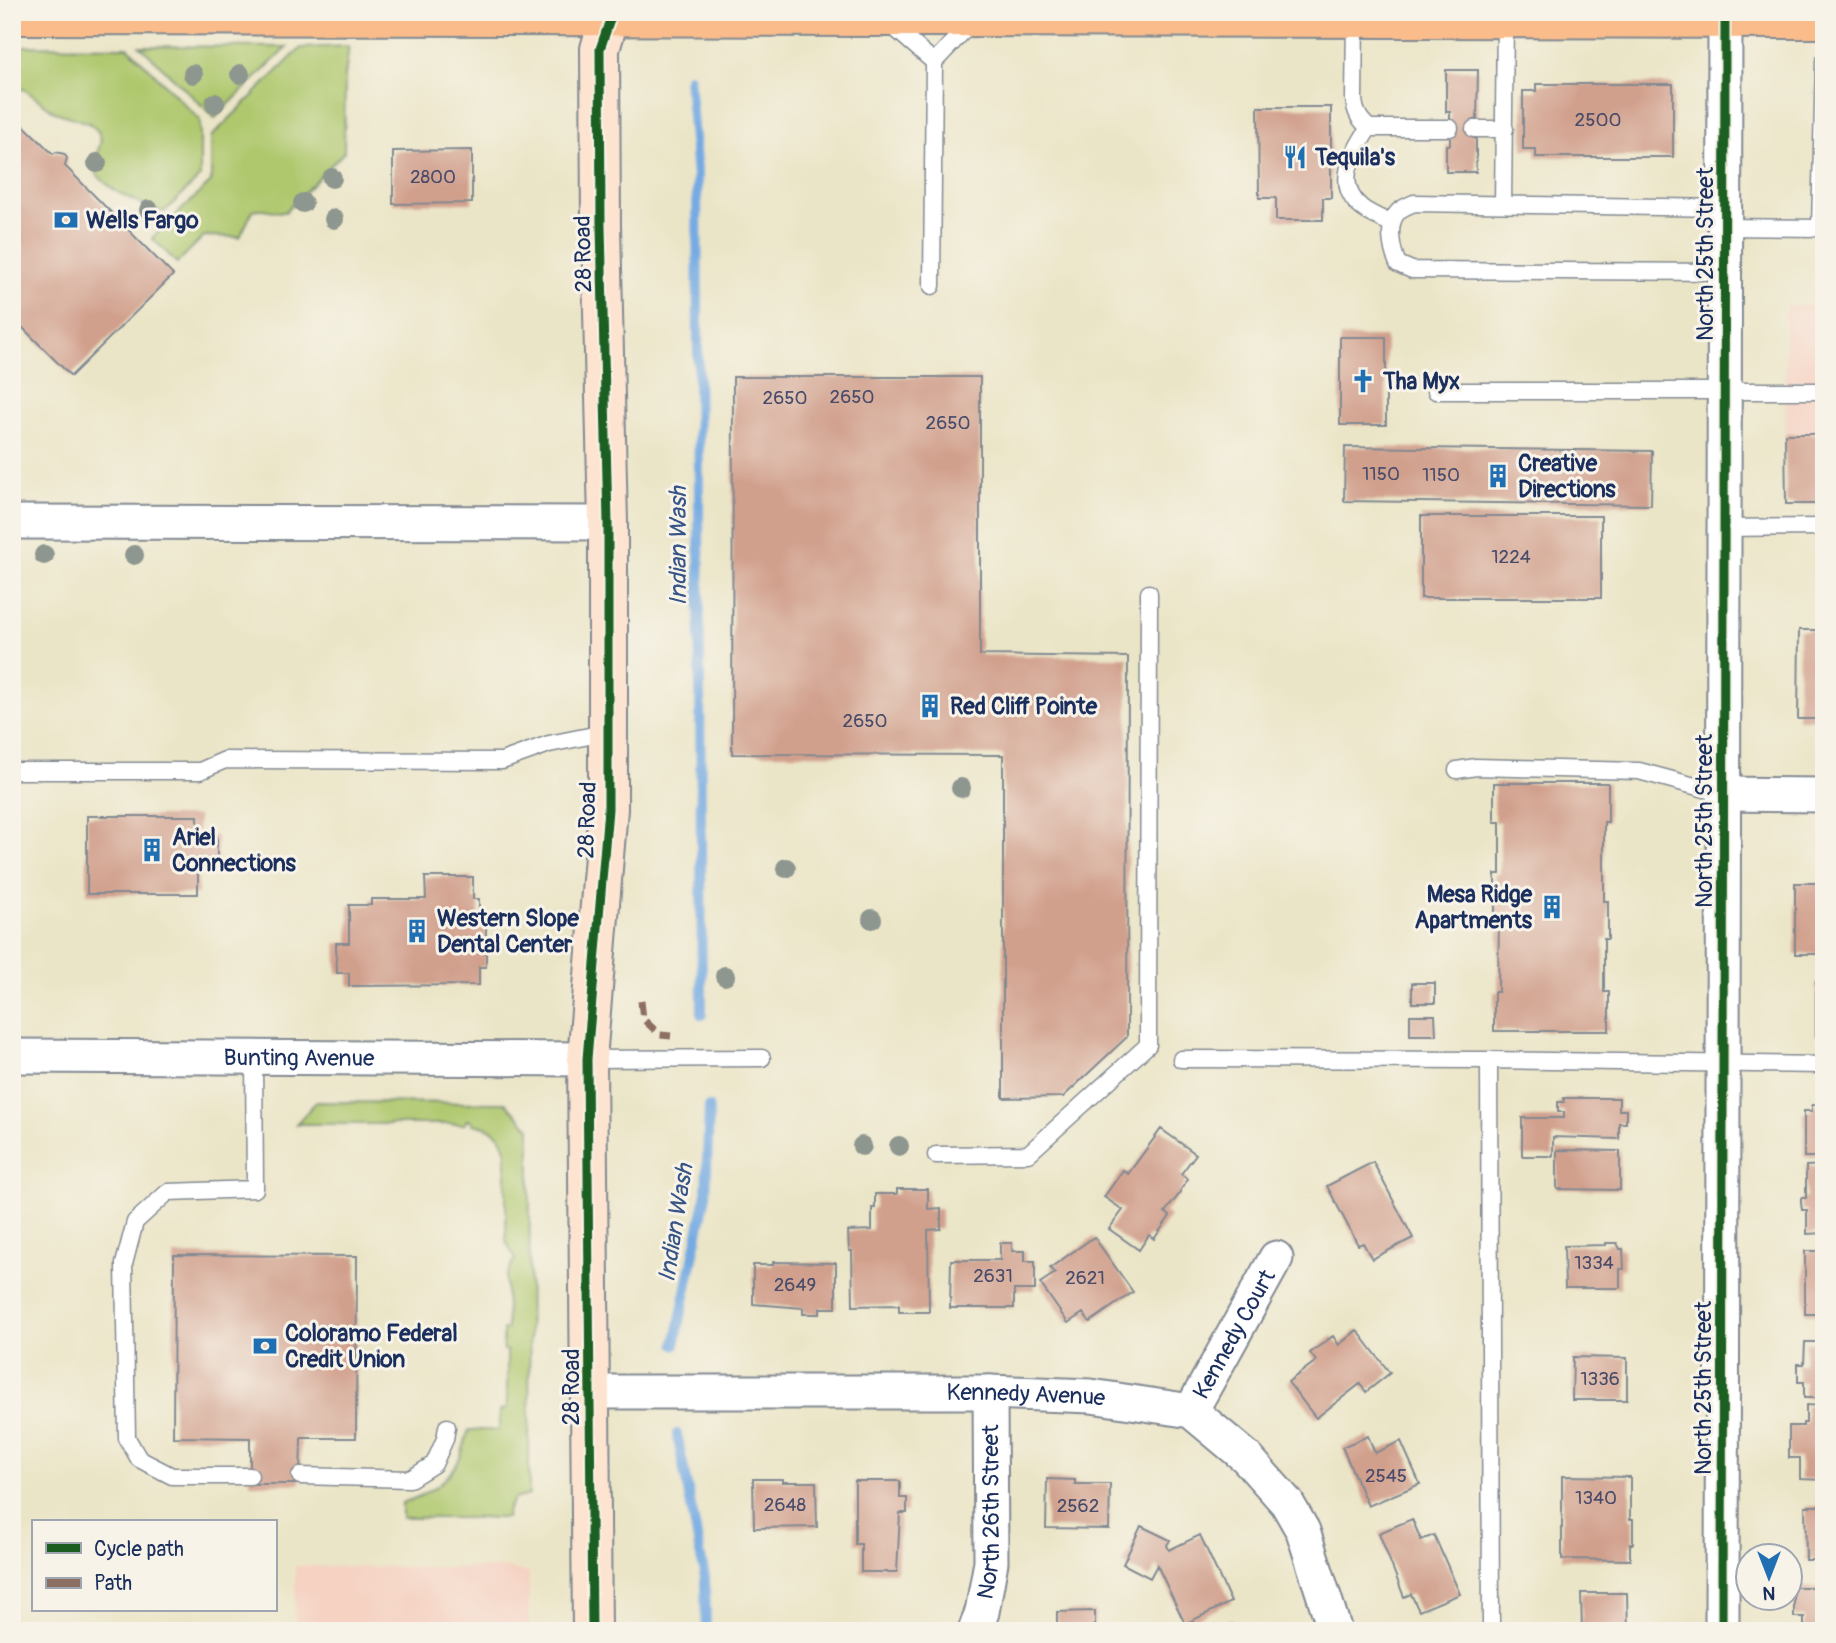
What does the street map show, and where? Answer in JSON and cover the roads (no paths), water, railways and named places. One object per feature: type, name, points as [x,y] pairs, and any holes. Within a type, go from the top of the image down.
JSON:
[{"type":"main road","points":[[12,15],[890,15],[975,18],[1199,15],[1505,19],[1725,16],[1824,19]]},
{"type":"main road","name":"28 Road","points":[[592,1631],[587,1059],[606,848],[609,732],[600,49],[611,15]]},
{"type":"street","name":"North 25th Street","points":[[1722,1631],[1725,16]]},
{"type":"street","points":[[12,522],[608,523]]},
{"type":"street","points":[[1724,794],[1824,795]]},
{"type":"street","name":"Bunting Avenue","points":[[12,1056],[587,1059]]},
{"type":"street","name":"Kennedy Court","points":[[1191,1411],[1276,1258]]},
{"type":"street","name":"Kennedy Avenue","points":[[590,1392],[990,1392],[1091,1396],[1191,1411]]},
{"type":"street","name":"North 26th Street","points":[[975,1631],[982,1612],[991,1562],[990,1392]]},
{"type":"street","points":[[1191,1411],[1246,1457],[1287,1503],[1303,1531],[1335,1631]]},
{"type":"lane","points":[[890,15],[934,62]]},
{"type":"lane","points":[[932,286],[934,62],[975,18]]},
{"type":"lane","points":[[1355,18],[1353,99],[1360,121],[1369,128],[1450,128]]},
{"type":"lane","points":[[1503,204],[1505,19]]},
{"type":"lane","points":[[1725,272],[1412,270],[1398,264],[1392,251],[1392,224],[1398,212],[1414,203],[1503,204],[1725,217],[1822,229],[1824,61]]},
{"type":"lane","points":[[1369,128],[1353,152],[1347,170],[1347,182],[1352,197],[1363,209],[1392,224]]},
{"type":"lane","points":[[1474,129],[1505,129]]},
{"type":"lane","points":[[1436,391],[1824,391]]},
{"type":"lane","points":[[1724,528],[1824,527]]},
{"type":"lane","points":[[936,1155],[1028,1154],[1147,1045],[1149,593]]},
{"type":"lane","points":[[12,771],[200,771],[225,760],[502,761],[549,744],[609,732]]},
{"type":"lane","points":[[1457,770],[1476,767],[1639,771],[1724,794]]},
{"type":"lane","points":[[250,1476],[172,1476],[139,1459],[127,1438],[124,1264],[135,1222],[168,1192],[255,1189],[254,1058]]},
{"type":"lane","points":[[587,1059],[762,1058]]},
{"type":"lane","points":[[1181,1059],[1824,1065]]},
{"type":"lane","points":[[1489,1060],[1491,1631]]},
{"type":"lane","points":[[300,1476],[410,1479],[434,1464],[447,1427]]},
{"type":"waterway","name":"Indian Wash","points":[[689,78],[697,176],[702,1015]]},
{"type":"waterway","name":"Indian Wash","points":[[675,1345],[706,1195],[709,1107]]},
{"type":"waterway","name":"Indian Wash","points":[[677,1434],[705,1578],[706,1631]]},
{"type":"place","name":"Tequila's","points":[[1295,157]]},
{"type":"place","name":"Wells Fargo","points":[[66,220]]},
{"type":"place","name":"Tha Myx","points":[[1363,381]]},
{"type":"place","name":"Creative Directions","points":[[1498,476]]},
{"type":"place","name":"Red Cliff Pointe","points":[[930,706]]},
{"type":"place","name":"Ariel Connections","points":[[152,850]]},
{"type":"place","name":"Mesa Ridge Apartments","points":[[1552,907]]},
{"type":"place","name":"Western Slope Dental Center","points":[[417,931]]},
{"type":"place","name":"Coloramo Federal Credit Union","points":[[265,1346]]}]
